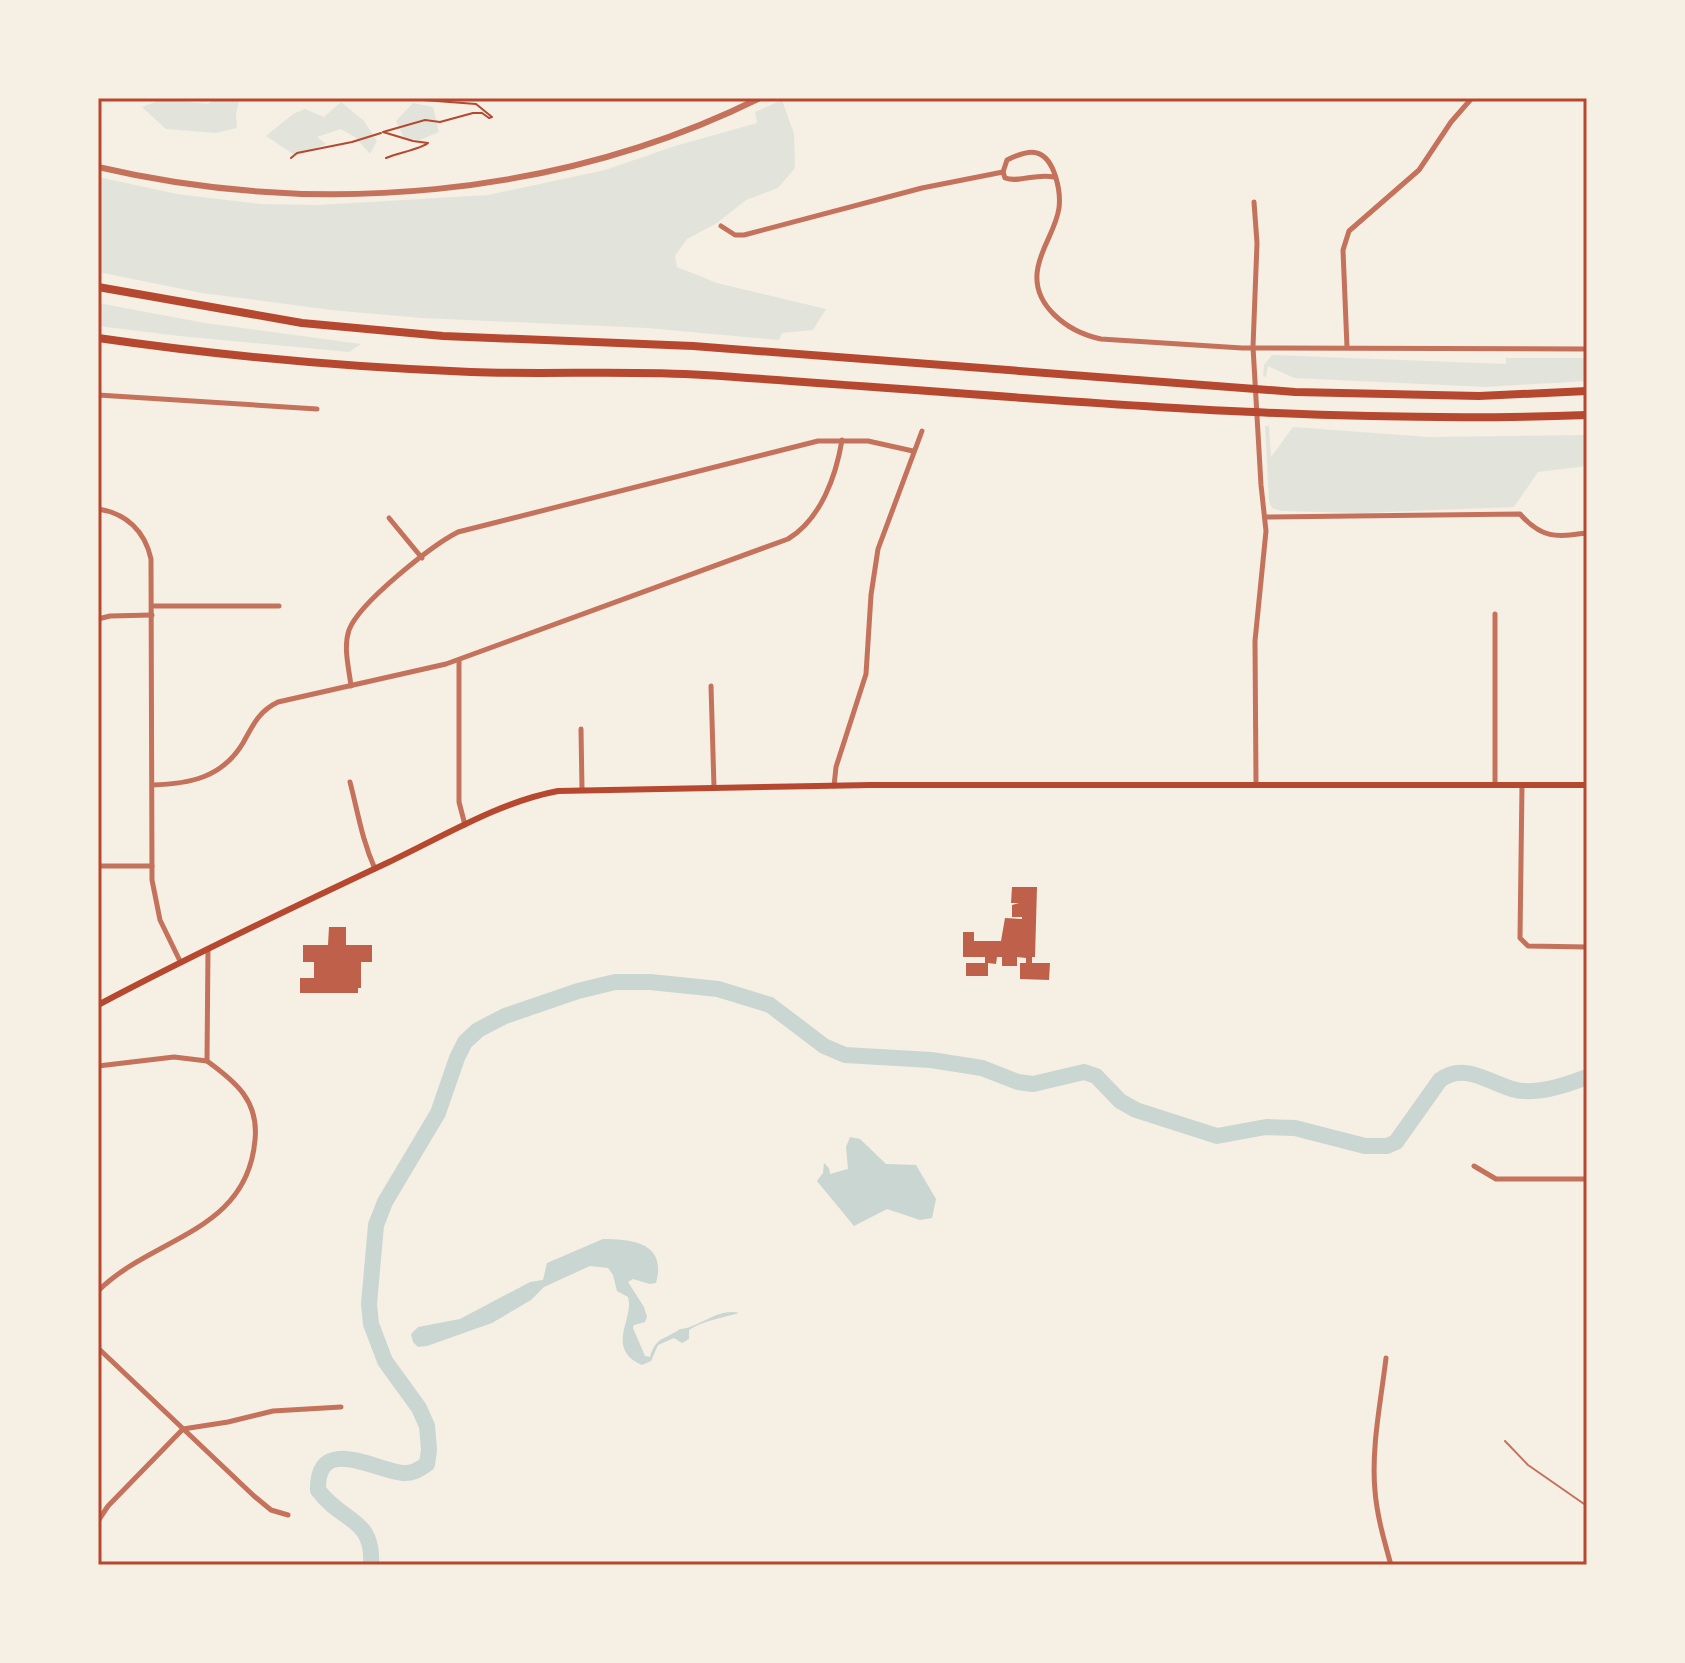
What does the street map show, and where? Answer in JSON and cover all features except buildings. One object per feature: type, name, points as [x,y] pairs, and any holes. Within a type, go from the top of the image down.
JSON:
[{"type":"highway","points":[[98,287],[302,323],[443,336],[693,346],[1295,392],[1479,396],[1587,391]]},
{"type":"highway","points":[[98,338],[295,362],[474,372],[697,375],[1220,411],[1477,419],[1587,415]]},
{"type":"main road","points":[[98,1005],[208,947],[538,795],[582,789],[714,787],[1587,785]]},
{"type":"street","points":[[98,167],[178,183],[287,195],[343,195],[441,187],[514,177],[601,158],[695,127],[760,98]]},
{"type":"street","points":[[1347,347],[1343,250],[1346,237],[1358,222],[1419,170],[1451,122],[1472,98]]},
{"type":"street","points":[[1055,178],[1037,175],[1011,180],[1005,178],[1004,165],[1010,159],[1035,152],[1047,160],[1055,178],[1059,192],[1058,212],[1040,260],[1037,280],[1043,301],[1061,321],[1085,335],[1101,339],[1253,347],[1587,349]]},
{"type":"street","points":[[721,226],[741,236],[922,188],[1003,172]]},
{"type":"street","points":[[1254,202],[1257,243],[1253,347],[1266,546],[1255,653],[1256,784]]},
{"type":"street","points":[[98,395],[317,409]]},
{"type":"street","points":[[834,786],[836,767],[866,674],[871,595],[878,549],[922,431]]},
{"type":"street","points":[[152,785],[189,783],[216,772],[236,753],[260,714],[278,702],[459,660],[788,539],[808,524],[817,511],[835,468],[842,440]]},
{"type":"street","points":[[351,686],[347,645],[353,623],[371,600],[422,558],[445,540],[472,527],[812,443],[868,441],[913,451]]},
{"type":"street","points":[[98,509],[121,516],[144,538],[151,559],[152,866],[157,910],[180,961]]},
{"type":"street","points":[[1265,517],[1520,514],[1534,529],[1546,534],[1587,533]]},
{"type":"street","points":[[389,518],[422,558]]},
{"type":"street","points":[[152,606],[279,606]]},
{"type":"street","points":[[1495,614],[1495,785]]},
{"type":"street","points":[[98,619],[152,615]]},
{"type":"street","points":[[459,660],[459,802],[465,826]]},
{"type":"street","points":[[711,686],[714,787]]},
{"type":"street","points":[[581,729],[582,789]]},
{"type":"street","points":[[350,782],[363,842],[375,869]]},
{"type":"street","points":[[1522,785],[1520,938],[1528,946],[1587,947]]},
{"type":"street","points":[[98,866],[152,866]]},
{"type":"street","points":[[207,1061],[208,947]]},
{"type":"street","points":[[98,1066],[174,1057],[207,1061],[242,1089],[254,1112],[256,1129],[254,1149],[240,1188],[227,1206],[212,1219],[112,1277],[98,1291]]},
{"type":"street","points":[[1474,1166],[1496,1179],[1587,1179]]},
{"type":"street","points":[[98,1348],[254,1496],[271,1510],[288,1515]]},
{"type":"street","points":[[1386,1358],[1374,1489],[1378,1520],[1391,1565]]},
{"type":"street","points":[[98,1521],[108,1506],[183,1429],[273,1411],[341,1407]]},
{"type":"lane","points":[[1505,1441],[1528,1465],[1587,1506]]},
{"type":"path","points":[[291,158],[297,153],[349,143],[422,121],[440,122],[475,112],[492,117],[474,103],[397,98]]},
{"type":"path","points":[[383,132],[428,143],[386,158]]},
{"type":"shaded area","points":[[215,98],[240,98],[237,128],[216,133],[166,129],[142,107],[163,99],[208,104]]},
{"type":"shaded area","points":[[782,100],[794,134],[795,168],[778,188],[746,200],[717,223],[687,239],[675,256],[677,267],[717,283],[826,309],[813,330],[782,333],[779,340],[647,328],[421,318],[331,310],[202,293],[98,272],[98,177],[177,194],[261,204],[318,205],[488,195],[605,170],[757,123],[755,112]]},
{"type":"shaded area","points":[[341,102],[364,121],[377,141],[370,154],[355,137],[341,129],[317,137],[326,144],[296,156],[266,136],[293,114],[305,109],[324,117]]},
{"type":"shaded area","points":[[413,103],[433,107],[439,132],[420,140],[404,138],[396,121]]},
{"type":"shaded area","points":[[98,303],[205,323],[361,344],[349,352],[98,326]]},
{"type":"shaded area","points":[[1272,355],[1506,364],[1506,358],[1587,358],[1587,381],[1486,387],[1294,378],[1268,366],[1266,377],[1263,376],[1264,365]]},
{"type":"shaded area","points":[[1265,426],[1269,426],[1271,457],[1293,427],[1429,437],[1587,435],[1587,466],[1538,472],[1514,507],[1361,513],[1281,511],[1272,508],[1269,501]]},
{"type":"shaded area","points":[[850,1137],[860,1139],[886,1164],[916,1165],[936,1199],[932,1218],[920,1220],[887,1209],[854,1226],[817,1181],[823,1173],[824,1163],[830,1174],[848,1169],[846,1147]]},
{"type":"shaded area","points":[[603,1239],[636,1242],[645,1246],[657,1259],[656,1283],[633,1279],[628,1282],[647,1317],[645,1322],[633,1328],[645,1356],[650,1357],[658,1342],[680,1329],[724,1313],[739,1313],[689,1330],[689,1339],[682,1343],[674,1338],[658,1345],[651,1361],[642,1365],[631,1358],[623,1342],[628,1297],[617,1291],[608,1268],[590,1266],[544,1287],[531,1300],[492,1323],[427,1346],[418,1347],[413,1342],[411,1334],[418,1327],[460,1319],[530,1282],[543,1280],[547,1263]]},
{"type":"waterway","points":[[371,1565],[371,1549],[362,1529],[318,1490],[320,1473],[327,1463],[337,1459],[350,1459],[410,1473],[427,1464],[429,1450],[427,1426],[419,1408],[385,1361],[371,1324],[369,1304],[376,1225],[385,1202],[438,1113],[465,1042],[478,1030],[505,1016],[615,982],[718,989],[770,1005],[824,1046],[845,1055],[931,1060],[982,1068],[1018,1082],[1033,1084],[1084,1072],[1096,1076],[1120,1101],[1136,1110],[1217,1136],[1266,1127],[1295,1128],[1365,1146],[1387,1146],[1396,1142],[1440,1080],[1449,1075],[1467,1073],[1521,1091],[1560,1086],[1587,1077]]}]
